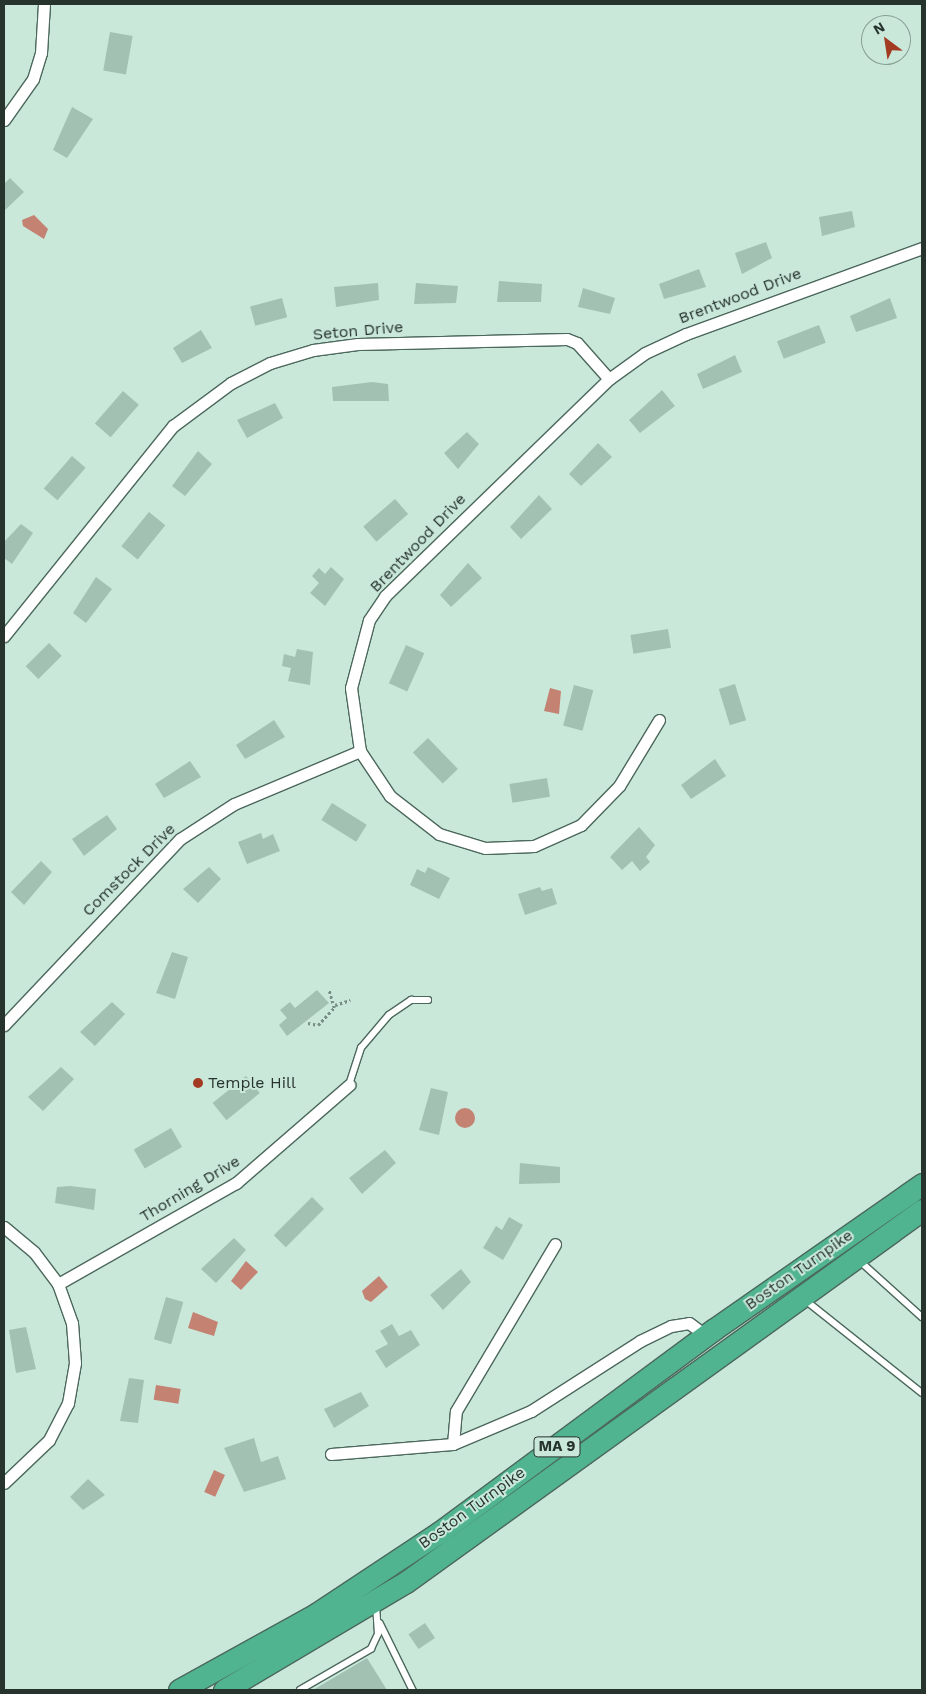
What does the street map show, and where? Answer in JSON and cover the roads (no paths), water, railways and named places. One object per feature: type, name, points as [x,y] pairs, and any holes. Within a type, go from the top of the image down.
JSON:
[{"type":"highway","name":"Boston Turnpike","points":[[179,1690],[376,1576],[706,1336],[922,1184]]},
{"type":"highway","name":"Boston Turnpike","points":[[224,1690],[377,1611],[801,1296],[922,1210]]},
{"type":"street","points":[[4,120],[33,79],[41,53],[44,4]]},
{"type":"street","name":"Brentwood Drive","points":[[659,720],[619,786],[596,812],[565,835],[520,849],[471,846],[426,827],[390,796],[360,751],[351,688],[369,620],[416,563],[608,379],[645,354],[686,334],[922,248]]},
{"type":"street","name":"Seton Drive","points":[[4,636],[173,426],[231,383],[270,363],[313,350],[358,344],[567,338],[577,343],[608,379]]},
{"type":"street","name":"Comstock Drive","points":[[4,1026],[180,839],[234,804],[360,751]]},
{"type":"street","name":"Thorning Drive","points":[[58,1284],[232,1186],[350,1085]]},
{"type":"street","points":[[4,1227],[34,1252],[58,1284],[75,1343],[68,1403],[37,1456],[4,1483]]},
{"type":"street","points":[[453,1444],[456,1411],[555,1244]]},
{"type":"street","points":[[331,1454],[453,1444],[531,1411],[640,1340],[671,1326],[689,1323],[706,1336]]},
{"type":"lane","points":[[350,1085],[360,1050],[389,1015],[407,1001],[428,1000]]},
{"type":"lane","points":[[856,1257],[922,1317]]},
{"type":"lane","points":[[801,1296],[922,1393]]},
{"type":"lane","points":[[300,1690],[371,1649],[377,1611]]},
{"type":"lane","points":[[377,1611],[413,1690]]},
{"type":"place","name":"Temple Hill","points":[[198,1083]]}]
